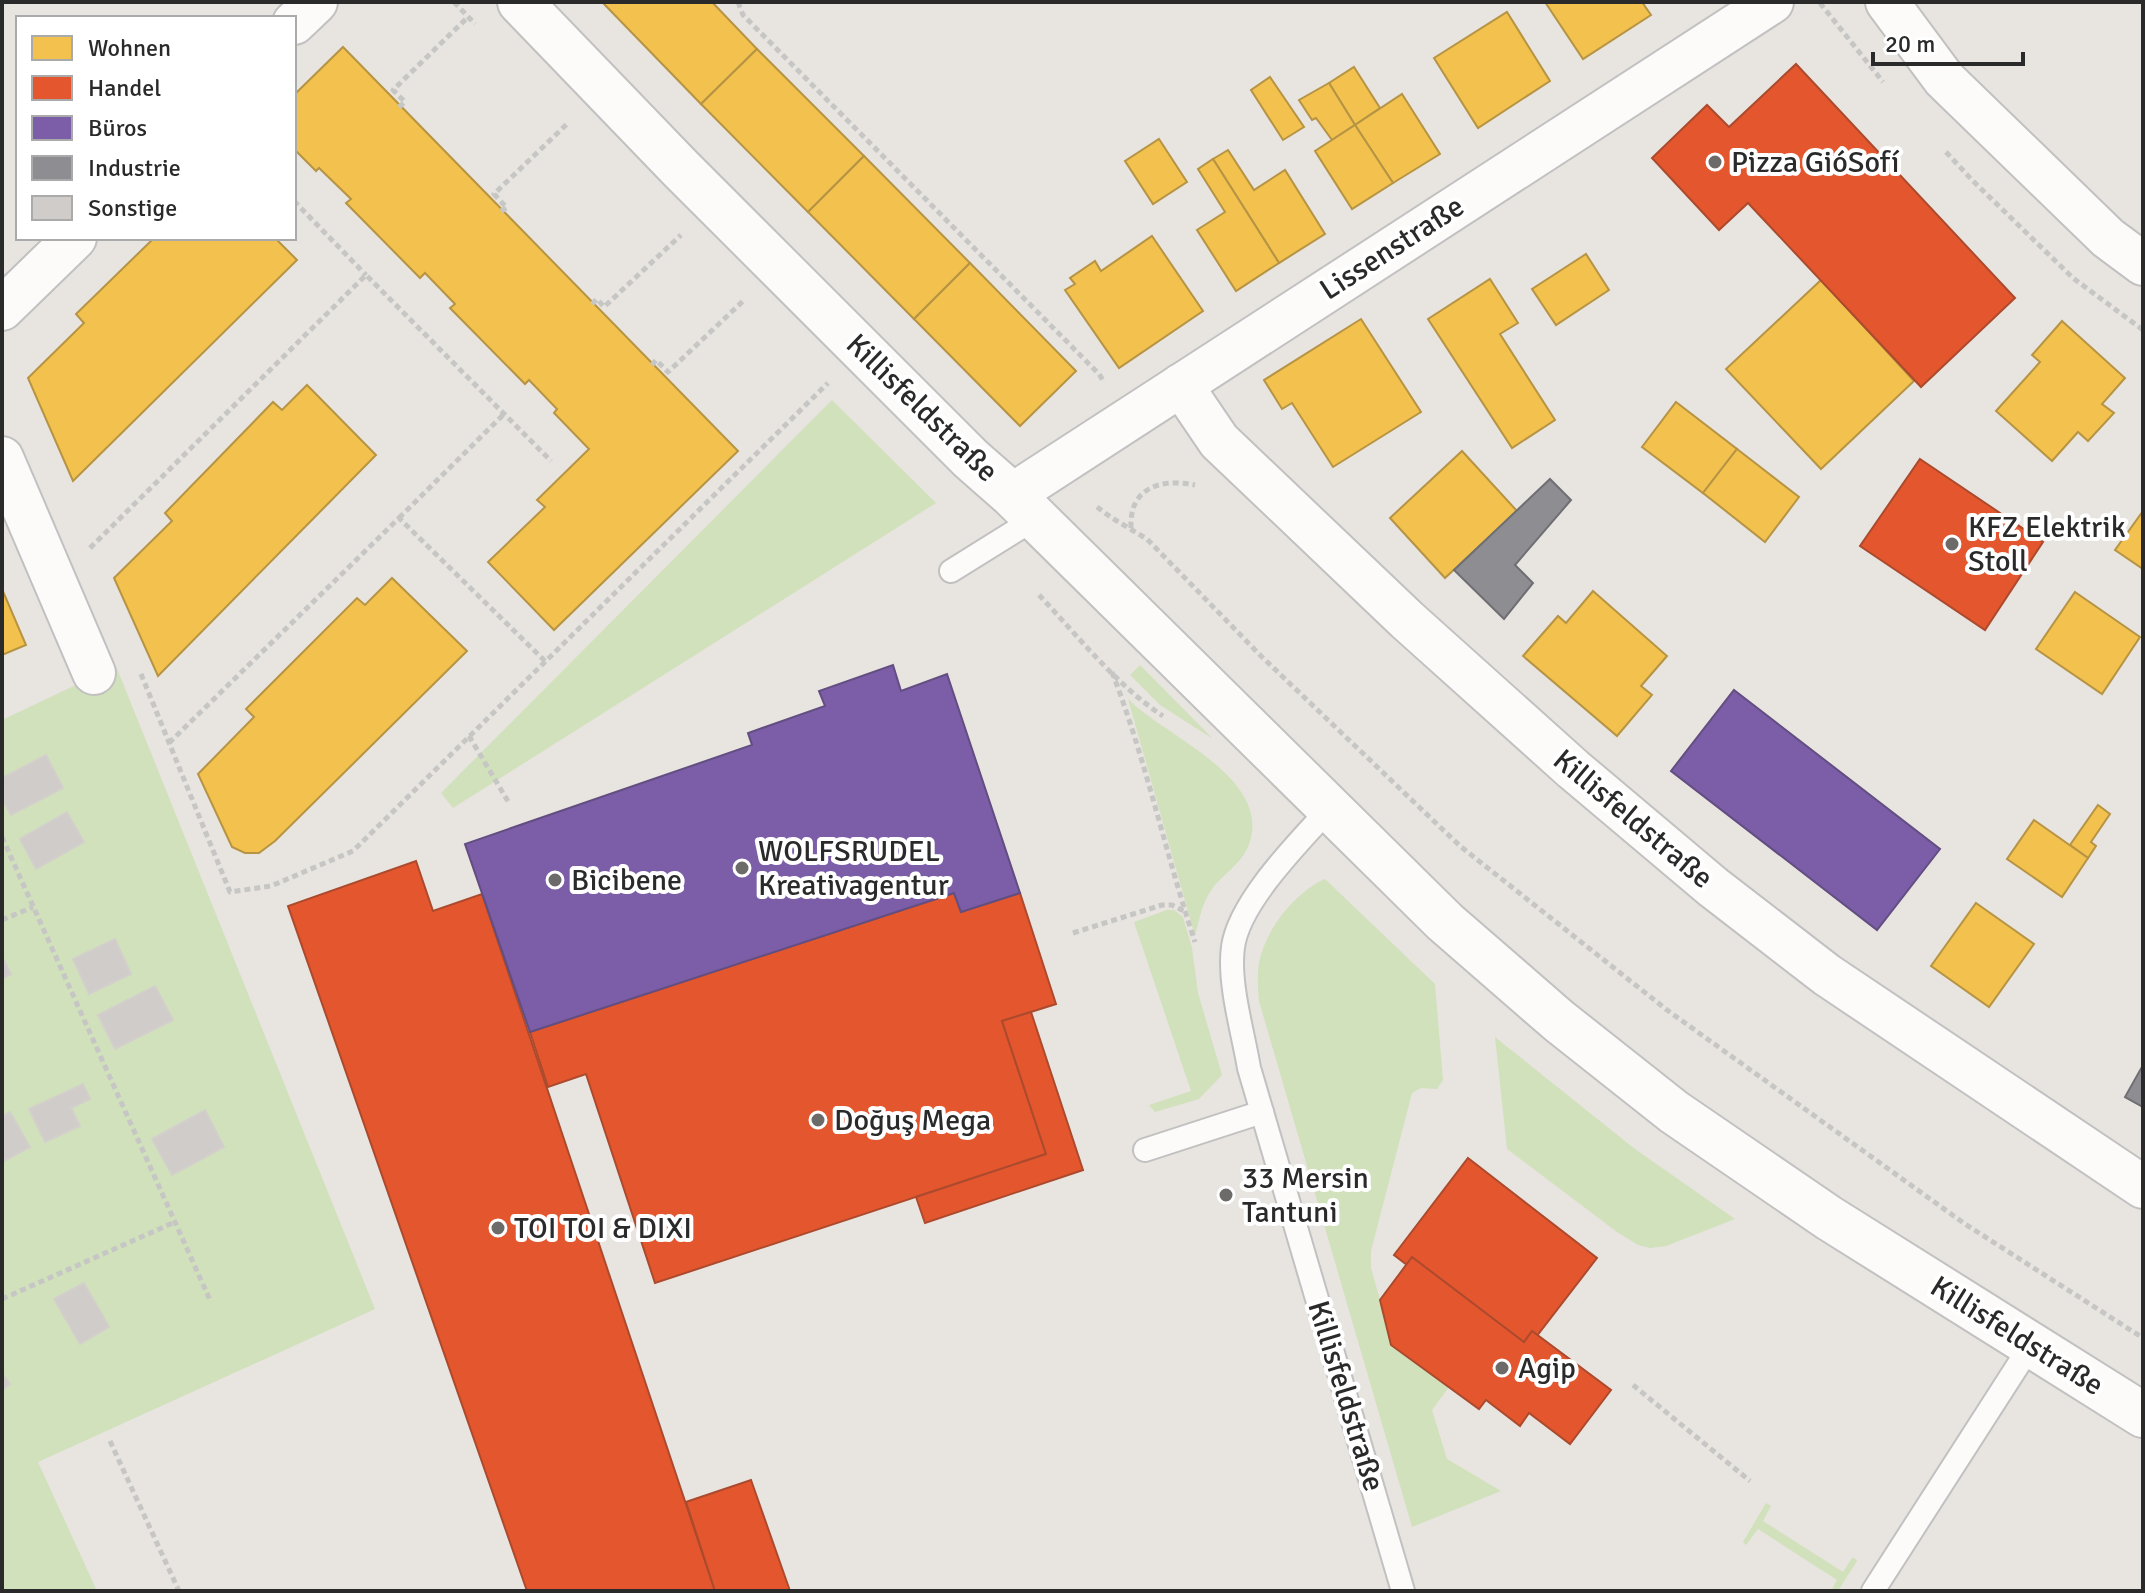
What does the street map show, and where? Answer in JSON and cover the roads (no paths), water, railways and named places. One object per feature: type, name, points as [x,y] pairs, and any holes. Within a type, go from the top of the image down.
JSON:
[{"type":"main road","name":"Killisfeldstraße","points":[[528,5],[836,324],[1445,922],[1559,1021],[1674,1112],[1829,1218],[2143,1415]]},
{"type":"street","points":[[296,21],[316,2]]},
{"type":"street","name":"Lissenstraße","points":[[1024,506],[1052,469],[1772,2]]},
{"type":"street","points":[[1887,2],[1944,79],[2108,238],[2143,264]]},
{"type":"street","points":[[2,309],[73,240]]},
{"type":"street","name":"Killisfeldstraße","points":[[1181,385],[1219,441],[1407,620],[1573,769],[1713,887],[1827,975],[2143,1187]]},
{"type":"street","points":[[4,469],[94,673]]},
{"type":"lane","points":[[951,571],[1024,506]]},
{"type":"lane","name":"Killisfeldstraße","points":[[1330,808],[1250,904],[1238,923],[1233,949],[1234,981],[1249,1068],[1403,1591]]},
{"type":"lane","points":[[1145,1150],[1262,1112]]},
{"type":"lane","points":[[1873,1591],[2031,1345]]},
{"type":"place","name":"Pizza GióSofí","points":[[1715,162]]},
{"type":"place","name":"KFZ Elektrik Stoll","points":[[1952,544]]},
{"type":"place","name":"WOLFSRUDEL Kreativagentur","points":[[742,868]]},
{"type":"place","name":"Bicibene","points":[[555,880]]},
{"type":"place","name":"Doğuş Mega","points":[[818,1120]]},
{"type":"place","name":"33 Mersin Tantuni","points":[[1226,1195]]},
{"type":"place","name":"TOI TOI & DIXI","points":[[498,1228]]},
{"type":"place","name":"Agip","points":[[1502,1368]]}]
